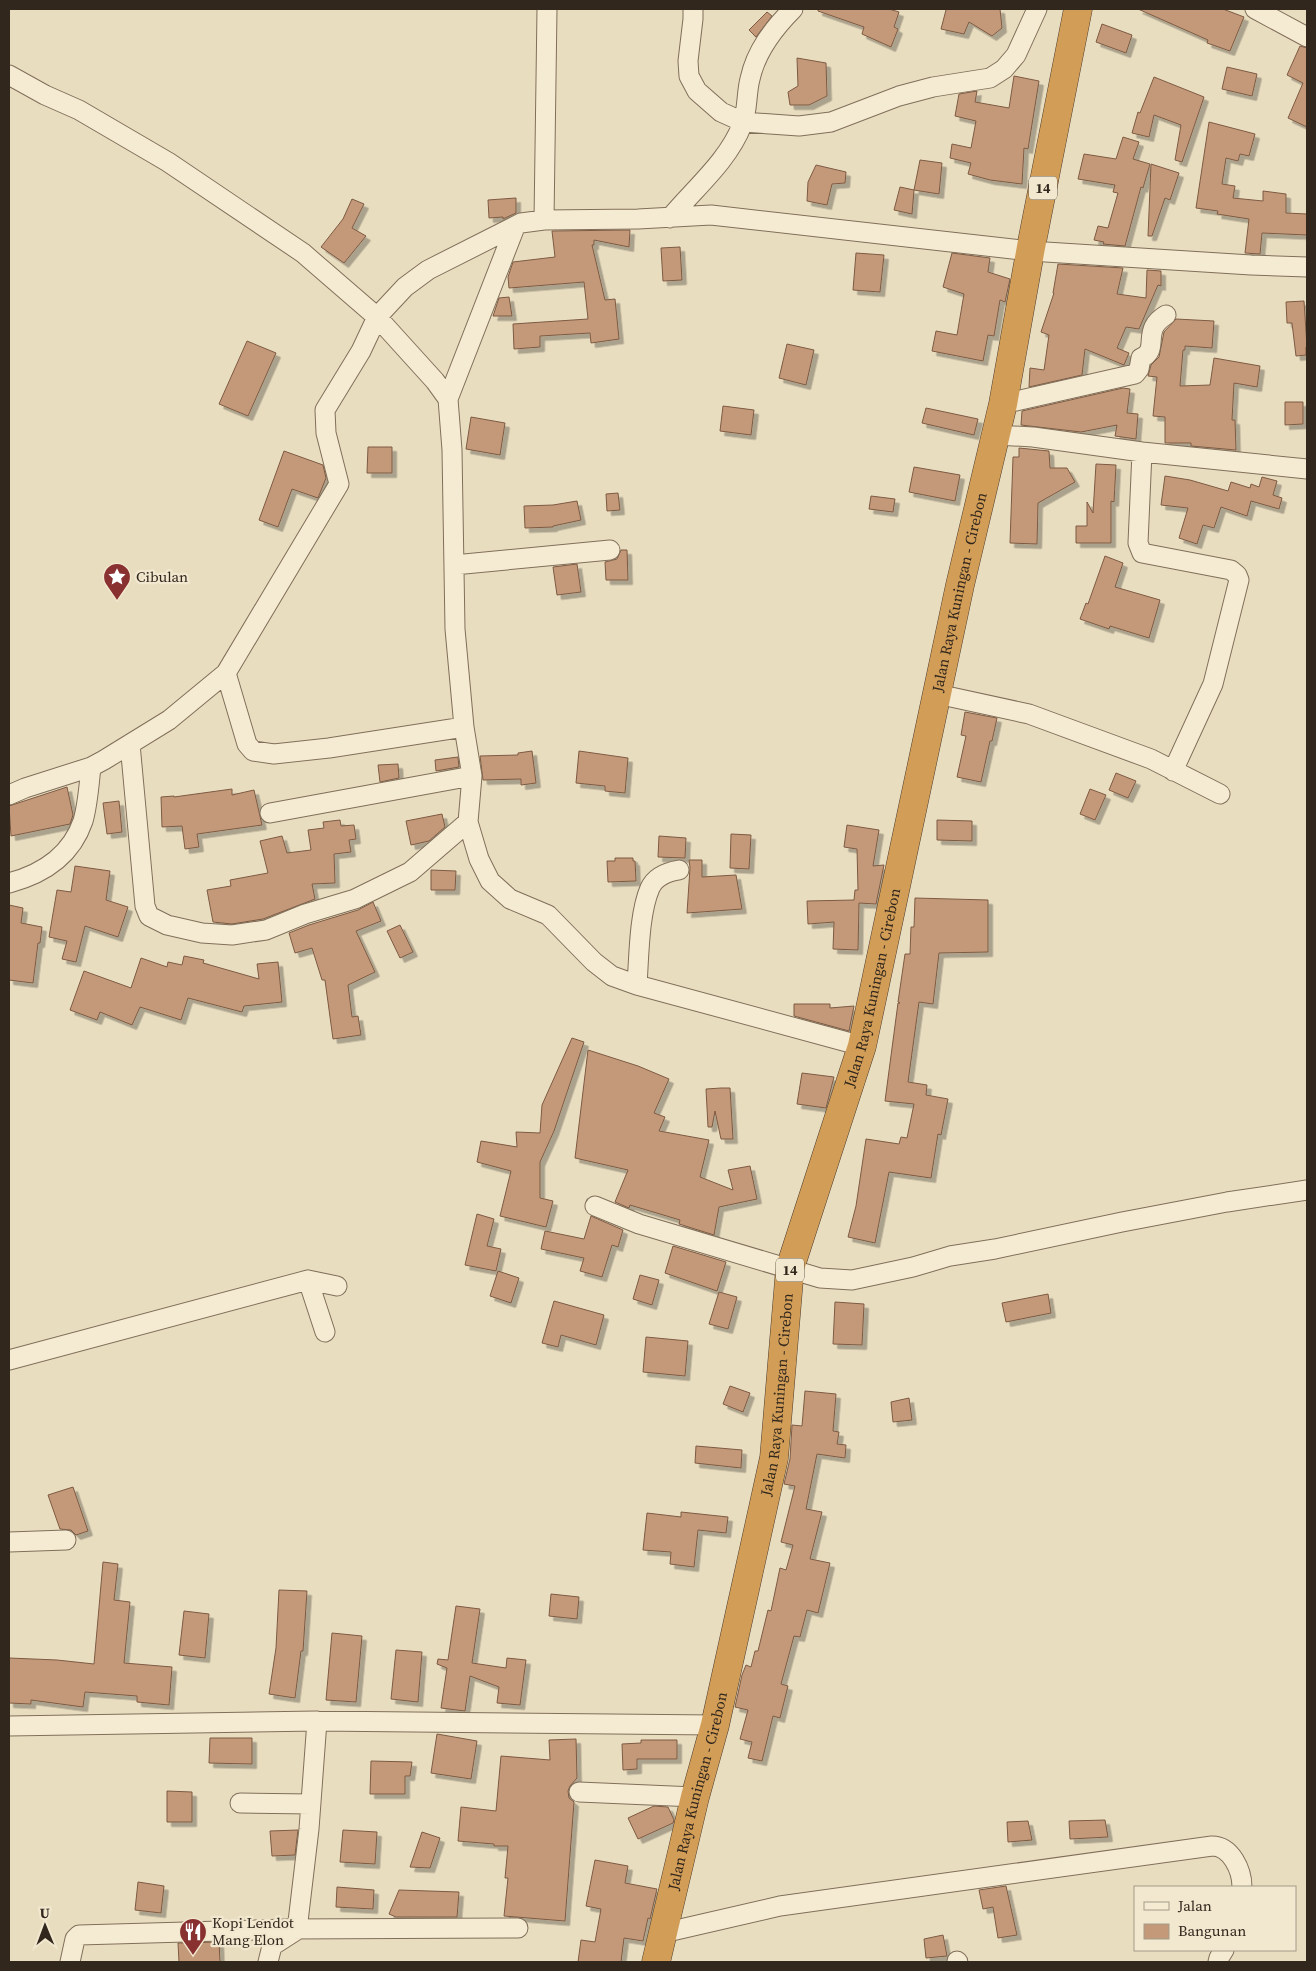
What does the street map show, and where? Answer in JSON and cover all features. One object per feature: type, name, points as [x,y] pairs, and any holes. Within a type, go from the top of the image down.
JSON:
[{"type":"highway","name":"Jalan Raya Kuningan - Cirebon","points":[[656,1962],[714,1725],[774,1458],[790,1268],[862,1046],[960,585],[1003,399],[1078,9]]},
{"type":"street","points":[[544,220],[547,9]]},
{"type":"street","points":[[693,9],[694,19],[688,61],[689,76],[697,92],[721,112],[744,122],[798,126],[831,122],[933,87],[990,78],[1004,69],[1016,55],[1037,9]]},
{"type":"street","points":[[670,218],[732,147],[744,122],[750,78],[759,52],[780,22],[793,9]]},
{"type":"street","points":[[1255,9],[1307,37]]},
{"type":"street","points":[[9,75],[45,95],[79,110],[168,162],[303,253],[377,317],[429,374],[448,399]]},
{"type":"street","points":[[9,795],[91,767],[168,720],[226,673],[339,484],[326,433],[325,410],[361,351],[377,317],[405,287],[428,270],[521,223],[544,220],[670,218],[711,215],[1030,251],[1251,265],[1307,266]]},
{"type":"street","points":[[515,227],[448,399],[452,450],[455,629],[464,727],[472,776],[468,822],[479,859],[490,881],[510,899],[548,915],[594,962],[612,976],[637,985],[862,1046]]},
{"type":"street","points":[[1003,399],[1135,374],[1139,369],[1141,358],[1147,356],[1150,352],[1155,326],[1166,315]]},
{"type":"street","points":[[995,435],[1033,437],[1142,452],[1307,469]]},
{"type":"street","points":[[1142,452],[1138,543],[1142,553],[1231,570],[1237,575],[1238,580],[1212,684],[1173,770]]},
{"type":"street","points":[[454,565],[610,550]]},
{"type":"street","points":[[226,673],[247,744],[254,751],[274,754],[329,748],[464,727]]},
{"type":"street","points":[[938,694],[1029,714],[1151,759],[1220,794]]},
{"type":"street","points":[[130,744],[145,906],[149,916],[167,925],[202,934],[232,935],[266,930],[305,914],[369,893],[410,872],[468,822]]},
{"type":"street","points":[[9,883],[21,880],[51,866],[70,847],[82,821],[91,767]]},
{"type":"street","points":[[270,813],[472,776]]},
{"type":"street","points":[[637,985],[641,930],[650,887],[660,876],[679,870]]},
{"type":"street","points":[[595,1206],[639,1224],[820,1278],[852,1280],[913,1267],[950,1256],[995,1249],[1122,1222],[1208,1208],[1227,1202],[1307,1190]]},
{"type":"street","points":[[308,1280],[325,1332]]},
{"type":"street","points":[[9,1360],[308,1280],[337,1286]]},
{"type":"street","points":[[9,1542],[66,1540]]},
{"type":"street","points":[[297,1930],[317,1721]]},
{"type":"street","points":[[9,1726],[317,1721],[714,1725]]},
{"type":"street","points":[[579,1792],[695,1797]]},
{"type":"street","points":[[240,1803],[310,1804]]},
{"type":"street","points":[[663,1933],[780,1906],[1203,1846],[1217,1846],[1227,1850],[1240,1875],[1242,1886]]},
{"type":"street","points":[[70,1962],[75,1939],[79,1935],[297,1930],[518,1928]]},
{"type":"street","points":[[268,1962],[272,1946],[297,1930]]},
{"type":"building","points":[[818,9],[889,9],[899,12],[894,27],[898,29],[891,47],[862,34],[864,27],[818,11]]},
{"type":"building","points":[[945,9],[1000,9],[1002,28],[992,36],[969,22],[964,34],[941,29]]},
{"type":"building","points":[[1138,9],[1223,9],[1244,17],[1230,51],[1207,43],[1208,40]]},
{"type":"building","points":[[767,12],[772,16],[756,37],[749,30]]},
{"type":"building","points":[[1102,24],[1132,35],[1126,53],[1096,42]]},
{"type":"building","points":[[1300,46],[1307,48],[1307,127],[1288,118],[1303,83],[1287,75]]},
{"type":"building","points":[[797,58],[826,63],[827,96],[809,105],[790,105],[788,92],[798,86]]},
{"type":"building","points":[[1227,67],[1257,74],[1252,96],[1222,89]]},
{"type":"building","points":[[1014,76],[1039,81],[1028,149],[1024,148],[1022,184],[990,180],[968,174],[971,163],[950,158],[952,144],[971,148],[976,121],[955,116],[959,94],[977,91],[975,102],[1009,108]]},
{"type":"building","points":[[1154,77],[1204,97],[1182,162],[1175,160],[1181,125],[1154,115],[1149,137],[1132,133],[1138,112],[1140,113]]},
{"type":"building","points":[[1209,122],[1255,134],[1249,156],[1240,154],[1238,161],[1226,158],[1222,184],[1235,186],[1233,198],[1263,201],[1263,191],[1286,194],[1286,213],[1307,214],[1307,235],[1262,233],[1260,254],[1245,253],[1249,219],[1217,214],[1218,211],[1196,208]]},
{"type":"building","points":[[1123,137],[1139,142],[1133,159],[1150,164],[1143,188],[1141,187],[1125,246],[1103,244],[1104,242],[1094,240],[1098,226],[1108,228],[1118,193],[1113,192],[1115,185],[1078,179],[1084,154],[1116,159]]},
{"type":"building","points":[[920,160],[942,163],[939,194],[914,190]]},
{"type":"building","points":[[1151,164],[1179,173],[1170,200],[1165,198],[1152,236],[1148,236]]},
{"type":"building","points":[[816,165],[846,172],[845,183],[832,184],[827,205],[807,201],[808,182]]},
{"type":"building","points":[[900,187],[914,190],[912,214],[894,210]]},
{"type":"building","points":[[516,198],[516,213],[503,219],[503,217],[489,218],[488,200]]},
{"type":"building","points":[[352,199],[364,204],[352,228],[366,236],[344,263],[321,247],[343,219]]},
{"type":"building","points":[[630,230],[629,247],[594,240],[594,245],[592,245],[605,300],[615,299],[619,339],[591,343],[590,333],[540,336],[540,347],[514,349],[513,324],[588,319],[584,282],[509,288],[508,277],[513,262],[555,257],[552,231]]},
{"type":"building","points":[[680,247],[682,280],[663,281],[661,248]]},
{"type":"building","points":[[856,253],[884,255],[880,292],[853,290]]},
{"type":"building","points":[[952,253],[990,258],[988,272],[1010,279],[1005,302],[1000,300],[994,336],[988,335],[983,361],[932,351],[936,331],[957,335],[964,294],[943,287]]},
{"type":"building","points":[[1058,264],[1123,268],[1117,294],[1146,298],[1147,270],[1161,271],[1161,286],[1158,285],[1139,329],[1126,327],[1117,348],[1129,353],[1124,365],[1085,349],[1082,375],[1029,387],[1030,368],[1044,370],[1049,335],[1041,332],[1054,293]]},
{"type":"building","points":[[509,297],[512,316],[493,316],[499,298]]},
{"type":"building","points":[[1304,301],[1306,355],[1296,356],[1292,323],[1287,323],[1286,302]]},
{"type":"building","points":[[1176,319],[1214,321],[1212,348],[1185,346],[1180,386],[1210,385],[1214,358],[1260,366],[1257,387],[1234,383],[1232,420],[1235,420],[1236,450],[1191,446],[1191,443],[1165,443],[1165,417],[1153,416],[1157,377],[1148,376],[1151,365],[1159,357],[1164,332]]},
{"type":"building","points":[[247,341],[276,353],[248,416],[219,404]]},
{"type":"building","points":[[787,344],[814,350],[806,385],[779,378]]},
{"type":"building","points":[[1123,388],[1130,389],[1127,413],[1138,414],[1136,439],[1115,436],[1117,425],[1081,432],[1021,425],[1022,411]]},
{"type":"building","points":[[1285,402],[1303,402],[1303,424],[1285,425]]},
{"type":"building","points":[[723,406],[754,410],[751,435],[720,431]]},
{"type":"building","points":[[926,408],[978,419],[974,435],[922,423]]},
{"type":"building","points":[[471,417],[505,423],[500,455],[466,449]]},
{"type":"building","points":[[368,447],[392,447],[392,473],[367,473]]},
{"type":"building","points":[[1019,448],[1049,451],[1050,468],[1067,468],[1075,482],[1038,503],[1037,544],[1010,543],[1013,457],[1019,457]]},
{"type":"building","points":[[284,451],[323,465],[326,478],[318,498],[292,489],[278,527],[259,520]]},
{"type":"building","points":[[1096,464],[1116,465],[1114,502],[1111,501],[1111,543],[1076,543],[1076,526],[1087,526],[1087,502],[1093,513]]},
{"type":"building","points":[[914,467],[960,475],[955,501],[909,492]]},
{"type":"building","points":[[1165,476],[1190,480],[1228,491],[1231,482],[1250,488],[1251,484],[1259,487],[1262,477],[1277,481],[1273,495],[1282,498],[1279,509],[1251,501],[1247,516],[1221,507],[1214,528],[1203,525],[1197,544],[1179,538],[1188,508],[1161,505]]},
{"type":"building","points":[[618,493],[620,510],[607,511],[606,494]]},
{"type":"building","points":[[871,496],[895,499],[893,512],[869,509]]},
{"type":"building","points":[[577,501],[581,520],[553,527],[525,528],[524,506],[553,505]]},
{"type":"building","points":[[621,550],[627,550],[628,580],[606,580],[605,562],[617,559]]},
{"type":"building","points":[[1105,556],[1123,563],[1115,587],[1160,600],[1149,638],[1110,626],[1109,629],[1080,619],[1086,603],[1088,604]]},
{"type":"building","points":[[577,564],[581,592],[557,595],[553,567]]},
{"type":"building","points":[[965,712],[997,718],[981,782],[957,777],[966,736],[961,735]]},
{"type":"building","points":[[532,751],[536,783],[521,785],[521,779],[483,780],[480,756],[518,755],[518,753]]},
{"type":"building","points":[[579,751],[628,758],[625,793],[605,791],[605,786],[576,783]]},
{"type":"building","points":[[458,757],[459,767],[436,771],[435,760]]},
{"type":"building","points":[[398,764],[399,778],[380,782],[378,765]]},
{"type":"building","points":[[1116,773],[1136,781],[1128,798],[1109,790]]},
{"type":"building","points":[[67,787],[73,815],[70,824],[11,836],[9,806]]},
{"type":"building","points":[[232,789],[232,795],[254,790],[262,825],[197,834],[199,847],[185,849],[182,826],[162,827],[161,797]]},
{"type":"building","points":[[1090,789],[1106,795],[1095,820],[1080,814]]},
{"type":"building","points":[[119,801],[122,832],[107,834],[103,803]]},
{"type":"building","points":[[442,814],[445,827],[429,841],[411,845],[406,821]]},
{"type":"building","points":[[340,820],[341,826],[354,825],[356,839],[349,840],[351,852],[334,854],[335,883],[312,884],[315,899],[263,919],[232,924],[213,922],[207,890],[231,886],[230,880],[268,873],[260,841],[282,836],[287,853],[311,850],[308,830],[324,828],[323,822]]},
{"type":"building","points":[[937,820],[972,821],[972,841],[937,840]]},
{"type":"building","points":[[847,825],[879,830],[873,866],[884,865],[876,904],[859,903],[858,950],[833,949],[834,922],[808,924],[807,901],[854,900],[855,890],[858,890],[857,849],[844,847]]},
{"type":"building","points":[[731,834],[751,835],[749,869],[730,868]]},
{"type":"building","points":[[659,836],[686,838],[685,858],[658,857]]},
{"type":"building","points":[[615,858],[633,858],[633,861],[635,861],[636,881],[608,882],[607,861],[615,861]]},
{"type":"building","points":[[689,860],[702,860],[702,877],[736,875],[742,909],[687,913]]},
{"type":"building","points":[[75,866],[110,871],[106,900],[128,907],[118,937],[85,926],[76,962],[62,959],[67,941],[49,937],[57,890],[71,892]]},
{"type":"building","points":[[431,870],[456,871],[455,890],[431,890]]},
{"type":"building","points":[[915,898],[988,900],[988,952],[939,953],[933,1004],[919,1002],[908,1082],[927,1085],[926,1095],[948,1099],[941,1135],[938,1134],[931,1178],[889,1172],[875,1243],[848,1237],[856,1206],[866,1139],[899,1144],[901,1137],[907,1138],[914,1104],[885,1101],[898,1003],[900,1003],[898,1002],[905,954],[910,954],[911,927],[914,927]]},
{"type":"building","points":[[373,902],[381,921],[356,931],[375,972],[348,985],[352,1017],[358,1016],[361,1035],[333,1039],[325,980],[322,980],[312,948],[295,953],[289,933],[358,910]]},
{"type":"building","points":[[9,905],[23,908],[21,923],[42,927],[33,983],[9,980]]},
{"type":"building","points":[[400,925],[413,952],[400,958],[387,931]]},
{"type":"building","points":[[184,956],[204,960],[203,963],[259,979],[257,964],[278,962],[282,1002],[244,1006],[242,1012],[188,998],[181,1020],[140,1007],[132,1025],[100,1012],[97,1020],[70,1010],[84,971],[131,988],[141,958],[167,967],[168,962],[182,965]]},
{"type":"building","points":[[794,1004],[830,1004],[830,1008],[854,1006],[849,1031],[794,1016]]},
{"type":"building","points":[[572,1038],[584,1042],[554,1131],[540,1162],[540,1198],[553,1201],[546,1227],[500,1216],[511,1171],[477,1162],[481,1141],[517,1147],[516,1132],[540,1133],[542,1105]]},
{"type":"building","points":[[588,1050],[638,1066],[669,1079],[654,1113],[665,1117],[659,1131],[709,1140],[700,1177],[733,1190],[728,1170],[750,1166],[757,1199],[719,1207],[714,1235],[679,1224],[680,1220],[630,1205],[629,1208],[615,1202],[628,1170],[575,1158]]},
{"type":"building","points":[[802,1073],[834,1077],[826,1108],[797,1104]]},
{"type":"building","points":[[730,1088],[733,1139],[721,1139],[715,1111],[712,1127],[708,1127],[706,1089]]},
{"type":"building","points":[[477,1214],[494,1219],[487,1246],[501,1249],[496,1271],[465,1265]]},
{"type":"building","points":[[591,1216],[623,1230],[618,1247],[612,1245],[602,1277],[580,1271],[584,1258],[541,1249],[545,1231],[584,1239]]},
{"type":"building","points":[[673,1246],[726,1262],[717,1291],[665,1273]]},
{"type":"building","points":[[498,1271],[519,1278],[511,1303],[490,1296]]},
{"type":"building","points":[[640,1275],[659,1280],[652,1305],[633,1299]]},
{"type":"building","points":[[719,1292],[737,1297],[728,1329],[709,1324]]},
{"type":"building","points":[[1048,1294],[1051,1313],[1006,1322],[1002,1303]]},
{"type":"building","points":[[554,1301],[604,1315],[596,1345],[561,1335],[558,1347],[542,1343]]},
{"type":"building","points":[[835,1302],[864,1304],[862,1345],[833,1344]]},
{"type":"building","points":[[646,1337],[688,1341],[685,1376],[643,1372]]},
{"type":"building","points":[[730,1386],[750,1393],[743,1412],[723,1404]]},
{"type":"building","points":[[805,1391],[836,1394],[833,1431],[839,1432],[837,1444],[846,1445],[845,1458],[817,1454],[806,1509],[822,1512],[810,1559],[830,1563],[818,1613],[807,1610],[800,1637],[794,1636],[781,1684],[788,1686],[780,1718],[773,1716],[762,1761],[748,1758],[752,1742],[740,1739],[748,1710],[735,1707],[742,1675],[746,1665],[751,1667],[755,1651],[758,1651],[768,1610],[771,1611],[780,1568],[786,1570],[793,1545],[781,1542],[795,1486],[784,1484],[790,1459],[792,1425],[802,1426]]},
{"type":"building","points":[[909,1398],[912,1420],[893,1422],[891,1402]]},
{"type":"building","points":[[696,1446],[742,1450],[741,1468],[695,1463]]},
{"type":"building","points":[[73,1487],[88,1531],[76,1535],[71,1530],[60,1529],[48,1495]]},
{"type":"building","points":[[681,1512],[728,1517],[726,1533],[698,1530],[694,1567],[670,1564],[671,1552],[643,1550],[647,1513],[681,1517]]},
{"type":"building","points":[[103,1562],[118,1564],[114,1600],[130,1602],[124,1663],[172,1667],[169,1705],[137,1702],[137,1696],[85,1692],[83,1707],[31,1700],[31,1704],[9,1703],[9,1658],[94,1664]]},
{"type":"building","points":[[279,1590],[307,1591],[303,1651],[301,1651],[295,1698],[269,1694],[276,1648]]},
{"type":"building","points":[[551,1594],[579,1597],[577,1619],[549,1616]]},
{"type":"building","points":[[456,1606],[480,1609],[472,1663],[506,1668],[507,1658],[526,1660],[520,1705],[497,1703],[499,1687],[470,1676],[465,1711],[441,1708],[447,1668],[437,1664],[438,1659],[448,1660]]},
{"type":"building","points":[[184,1611],[209,1614],[205,1658],[179,1655]]},
{"type":"building","points":[[332,1633],[362,1636],[356,1702],[326,1700]]},
{"type":"building","points":[[396,1650],[422,1652],[418,1702],[391,1699]]},
{"type":"building","points":[[437,1734],[477,1741],[471,1779],[431,1773]]},
{"type":"building","points":[[210,1738],[252,1738],[252,1764],[209,1763]]},
{"type":"building","points":[[576,1739],[577,1778],[568,1791],[569,1798],[574,1802],[565,1921],[504,1916],[508,1878],[505,1878],[508,1846],[458,1841],[461,1807],[496,1811],[501,1756],[550,1760],[549,1740]]},
{"type":"building","points":[[641,1740],[677,1740],[677,1759],[637,1759],[637,1769],[623,1770],[622,1744],[641,1743]]},
{"type":"building","points":[[371,1761],[412,1762],[410,1776],[405,1776],[405,1794],[370,1794]]},
{"type":"building","points":[[167,1791],[192,1792],[192,1822],[167,1822]]},
{"type":"building","points":[[654,1806],[668,1807],[674,1820],[673,1823],[638,1839],[628,1818]]},
{"type":"building","points":[[1105,1820],[1108,1837],[1070,1839],[1069,1821]]},
{"type":"building","points":[[1028,1821],[1032,1840],[1008,1842],[1007,1822]]},
{"type":"building","points":[[298,1830],[295,1855],[272,1856],[270,1831]]},
{"type":"building","points":[[343,1830],[377,1832],[375,1864],[340,1862]]},
{"type":"building","points":[[422,1832],[440,1838],[430,1868],[410,1867]]},
{"type":"building","points":[[595,1860],[628,1866],[625,1883],[657,1889],[643,1941],[624,1938],[621,1962],[578,1962],[581,1940],[595,1942],[601,1909],[586,1906]]},
{"type":"building","points":[[138,1882],[164,1886],[161,1913],[135,1910]]},
{"type":"building","points":[[1006,1886],[1017,1935],[998,1938],[993,1907],[983,1909],[979,1890]]},
{"type":"building","points":[[337,1887],[374,1890],[373,1909],[336,1907]]},
{"type":"building","points":[[399,1890],[459,1892],[457,1917],[396,1917],[389,1914]]},
{"type":"building","points":[[943,1935],[947,1956],[926,1958],[924,1939]]},
{"type":"building","points":[[219,1942],[220,1962],[179,1962],[178,1943]]},
{"type":"place","name":"Cibulan","points":[[117,601]]},
{"type":"place","name":"Kopi Lendot Mang Elon","points":[[193,1956]]}]
